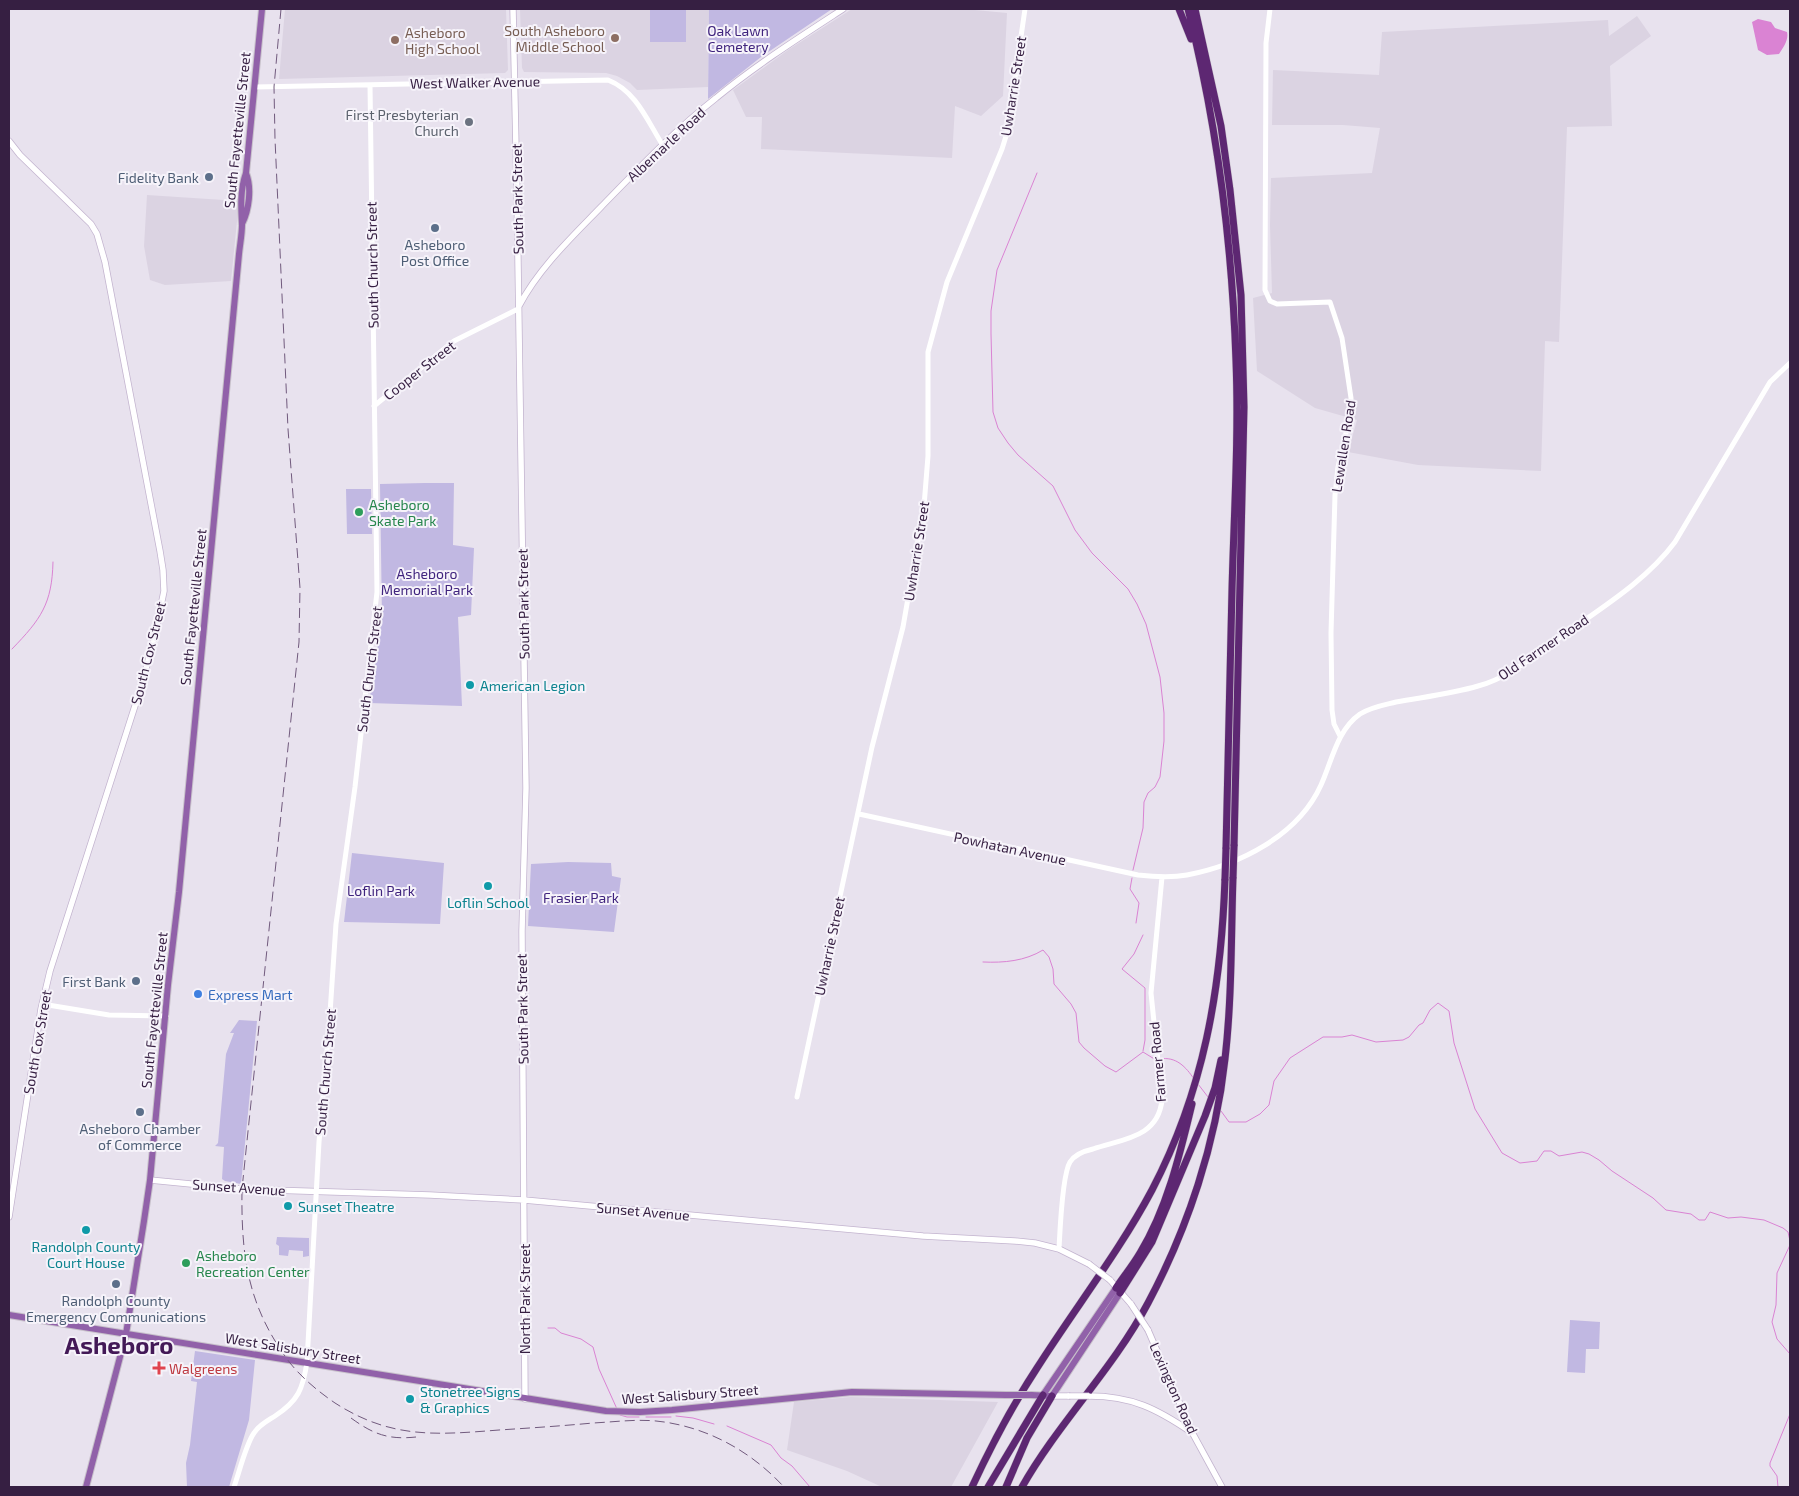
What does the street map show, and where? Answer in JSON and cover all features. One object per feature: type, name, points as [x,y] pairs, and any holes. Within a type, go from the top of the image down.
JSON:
[{"type":"highway","points":[[1180,9],[1200,63]]},
{"type":"highway","points":[[1118,1290],[1141,1252],[1156,1221],[1166,1195],[1189,1117],[1205,1050],[1219,970],[1225,879],[1236,455],[1236,362],[1230,252],[1225,207],[1216,147],[1188,9]]},
{"type":"highway","points":[[1022,1487],[1060,1430],[1110,1363],[1148,1303],[1186,1216],[1205,1162],[1220,1096],[1228,1025],[1244,417],[1242,324],[1237,250],[1220,126],[1197,9]]},
{"type":"highway","points":[[1118,1290],[1152,1242],[1205,1116],[1215,1088],[1228,1025]]},
{"type":"highway","points":[[972,1487],[1010,1411],[1132,1225],[1152,1189],[1170,1150],[1190,1098],[1205,1050]]},
{"type":"highway","points":[[988,1487],[1043,1395]]},
{"type":"highway","points":[[1006,1487],[1026,1438],[1052,1396]]},
{"type":"main road","name":"South Fayetteville Street","points":[[86,1487],[126,1334],[150,1180],[243,222],[241,197],[255,88],[262,9]]},
{"type":"main road","name":"South Park Street","points":[[513,9],[526,788],[522,931],[524,1200]]},
{"type":"main road","name":"Albemarle Road","points":[[518,309],[534,281],[564,245],[662,144],[766,60],[843,9]]},
{"type":"main road","name":"South Cox Street","points":[[9,141],[26,161],[91,224],[97,234],[105,262],[164,577],[161,608],[150,656],[56,952],[42,1004],[9,1217]]},
{"type":"main road","points":[[243,222],[247,215],[250,181],[245,175]]},
{"type":"main road","name":"Sunset Avenue","points":[[150,1180],[242,1190],[524,1200],[928,1237],[1035,1243],[1059,1249],[1089,1264],[1110,1280],[1118,1290]]},
{"type":"main road","name":"North Park Street","points":[[524,1200],[525,1399]]},
{"type":"main road","points":[[1043,1395],[1118,1290]]},
{"type":"main road","points":[[1052,1396],[1118,1290]]},
{"type":"main road","name":"Lexington Road","points":[[1118,1290],[1131,1304],[1148,1330],[1193,1434],[1222,1487]]},
{"type":"main road","name":"West Salisbury Street","points":[[9,1315],[606,1411],[640,1412],[852,1392],[1102,1396],[1131,1401],[1152,1408],[1193,1434]]},
{"type":"street","name":"Uwharrie Street","points":[[797,1096],[878,720],[888,694],[903,627],[924,506],[928,456],[928,352],[947,282],[1007,133],[1025,9]]},
{"type":"street","name":"Lewallen Road","points":[[1270,9],[1266,43],[1265,290],[1270,301],[1277,304],[1330,302],[1342,338],[1350,386],[1350,416],[1338,467],[1335,496],[1330,633],[1332,710],[1334,724],[1340,736]]},
{"type":"street","name":"West Walker Avenue","points":[[255,88],[608,80],[625,88],[632,96],[662,144]]},
{"type":"street","name":"South Church Street","points":[[234,1487],[252,1435],[260,1426],[294,1402],[300,1394],[305,1379],[307,1362],[336,924],[355,787],[377,594],[370,85]]},
{"type":"street","name":"Cooper Street","points":[[374,406],[454,341],[518,309]]},
{"type":"street","name":"Old Farmer Road","points":[[1162,877],[1186,875],[1218,868],[1241,859],[1274,839],[1292,825],[1315,797],[1340,736],[1349,723],[1361,713],[1375,706],[1461,691],[1491,681],[1529,659],[1606,604],[1648,571],[1666,555],[1675,542],[1770,382],[1790,363]]},
{"type":"street","name":"Powhatan Avenue","points":[[859,814],[1121,872],[1162,877]]},
{"type":"street","name":"Farmer Road","points":[[1059,1249],[1068,1166],[1072,1160],[1082,1152],[1139,1135],[1155,1123],[1160,1114],[1162,1100],[1151,993],[1162,877]]},
{"type":"street","points":[[42,1004],[109,1015],[166,1016]]},
{"type":"shaded area","name":"Asheboro High School","points":[[285,9],[506,9],[508,70],[505,73],[279,79]]},
{"type":"shaded area","name":"South Asheboro Middle School","points":[[520,9],[709,9],[708,87],[637,90],[630,83],[606,73],[524,72],[522,68]]},
{"type":"shaded area","points":[[852,9],[974,9],[1007,13],[1003,96],[981,116],[955,106],[952,158],[761,149],[762,117],[746,117],[733,90],[788,50]]},
{"type":"shaded area","points":[[1637,16],[1651,36],[1610,66],[1612,126],[1567,127],[1559,342],[1545,341],[1541,471],[1418,465],[1348,452],[1357,420],[1315,408],[1257,371],[1253,298],[1272,293],[1271,178],[1372,173],[1380,128],[1343,125],[1272,125],[1273,70],[1379,75],[1382,32],[1608,20],[1609,36]]},
{"type":"shaded area","points":[[1758,19],[1771,22],[1775,28],[1787,32],[1784,47],[1779,54],[1767,55],[1758,50],[1752,22]]},
{"type":"shaded area","points":[[147,195],[239,201],[231,281],[165,285],[150,280],[144,246]]},
{"type":"shaded area","points":[[851,1397],[998,1402],[951,1487],[882,1487],[847,1471],[787,1450],[794,1402]]},
{"type":"green space","points":[[650,9],[686,9],[686,42],[650,42]]},
{"type":"green space","name":"Oak Lawn Cemetery","points":[[709,9],[832,9],[761,57],[708,99]]},
{"type":"green space","name":"Asheboro Memorial Park","points":[[454,483],[453,545],[474,548],[471,615],[458,617],[462,706],[369,703],[382,618],[380,484]]},
{"type":"green space","name":"Asheboro Skate Park","points":[[346,489],[371,489],[372,534],[347,534]]},
{"type":"green space","name":"Loflin Park","points":[[352,853],[444,863],[440,924],[344,922]]},
{"type":"green space","name":"Frasier Park","points":[[568,862],[611,863],[612,876],[621,878],[614,932],[528,926],[531,864]]},
{"type":"green space","points":[[239,1020],[257,1021],[241,1184],[222,1179],[224,1147],[215,1146],[218,1143],[226,1054],[234,1033],[230,1033]]},
{"type":"green space","points":[[277,1237],[309,1238],[309,1256],[303,1257],[303,1251],[289,1250],[288,1256],[279,1255],[279,1246],[276,1244]]},
{"type":"green space","points":[[1570,1320],[1600,1322],[1599,1349],[1586,1349],[1585,1373],[1567,1372]]},
{"type":"green space","points":[[195,1351],[255,1360],[249,1420],[229,1487],[187,1487],[186,1463],[190,1445],[197,1382],[191,1381]]},
{"type":"waterway","points":[[1037,173],[997,270],[991,311],[993,412],[998,428],[1008,443],[1018,455],[1053,486],[1075,530],[1092,553],[1128,589],[1146,624],[1160,677],[1164,713],[1164,741],[1160,777],[1144,802],[1143,828],[1133,870]]},
{"type":"waterway","points":[[12,649],[31,629],[43,610],[50,589],[53,562]]},
{"type":"waterway","points":[[1132,878],[1130,889],[1139,903],[1136,923]]},
{"type":"waterway","points":[[1143,935],[1134,954],[1122,969],[1145,988],[1145,1040],[1143,1051]]},
{"type":"waterway","points":[[983,962],[1014,960],[1029,957],[1043,950],[1049,957],[1053,969],[1054,984],[1076,1013],[1079,1042],[1084,1048],[1105,1066],[1116,1072],[1143,1052],[1156,1060]]},
{"type":"waterway","points":[[1221,1111],[1229,1122],[1246,1122],[1260,1114],[1269,1105],[1274,1081],[1290,1058],[1323,1037],[1352,1035],[1376,1042],[1403,1040],[1409,1037],[1423,1023],[1430,1010],[1438,1003],[1449,1011],[1454,1043],[1475,1109],[1502,1153],[1520,1163],[1537,1161],[1544,1151],[1551,1151],[1559,1156],[1582,1152],[1589,1154],[1653,1198],[1666,1210],[1691,1214],[1699,1220],[1705,1220],[1710,1212],[1728,1218],[1741,1217],[1764,1220],[1788,1232],[1790,1241]]},
{"type":"waterway","points":[[1160,1059],[1171,1059],[1180,1063],[1194,1079]]},
{"type":"waterway","points":[[1198,1084],[1208,1097]]},
{"type":"waterway","points":[[1790,1245],[1777,1273],[1776,1305],[1772,1322],[1777,1339],[1790,1354]]},
{"type":"waterway","points":[[548,1328],[555,1328],[561,1333],[581,1339],[593,1347],[599,1369],[617,1409]]},
{"type":"waterway","points":[[1778,1487],[1777,1476],[1770,1463],[1790,1414]]},
{"type":"waterway","points":[[620,1415],[639,1417]]},
{"type":"waterway","points":[[676,1416],[693,1418],[714,1424]]},
{"type":"waterway","points":[[646,1417],[671,1417]]},
{"type":"waterway","points":[[727,1426],[771,1445],[781,1458],[792,1466],[810,1487]]},
{"type":"railway","points":[[281,9],[274,87],[275,139],[288,429],[300,588],[299,642],[242,1189],[243,1237],[250,1281],[256,1302],[276,1342],[300,1374],[335,1403],[375,1423],[414,1432],[455,1433],[632,1420],[656,1421],[692,1428],[726,1442],[757,1462],[784,1487]]},
{"type":"railway","points":[[351,1418],[381,1435],[397,1438],[416,1437]]},
{"type":"place","name":"South Asheboro Middle School","points":[[615,38]]},
{"type":"place","name":"Asheboro High School","points":[[395,40]]},
{"type":"place","name":"First Presbyterian Church","points":[[469,122]]},
{"type":"place","name":"Fidelity Bank","points":[[209,177]]},
{"type":"place","name":"Asheboro Post Office","points":[[435,228]]},
{"type":"place","name":"Asheboro Skate Park","points":[[359,512]]},
{"type":"place","name":"American Legion","points":[[470,685]]},
{"type":"place","name":"Loflin School","points":[[488,886]]},
{"type":"place","name":"First Bank","points":[[136,981]]},
{"type":"place","name":"Express Mart","points":[[198,994]]},
{"type":"place","name":"Asheboro Chamber of Commerce","points":[[140,1112]]},
{"type":"place","name":"Sunset Theatre","points":[[288,1206]]},
{"type":"place","name":"Randolph County Court House","points":[[86,1230]]},
{"type":"place","name":"Asheboro Recreation Center","points":[[186,1263]]},
{"type":"place","name":"Randolph County Emergency Communications","points":[[116,1284]]},
{"type":"place","name":"Walgreens","points":[[159,1368]]},
{"type":"place","name":"Stonetree Signs & Graphics","points":[[410,1399]]},
{"type":"district","name":"Asheboro","points":[[119,1344]]}]
